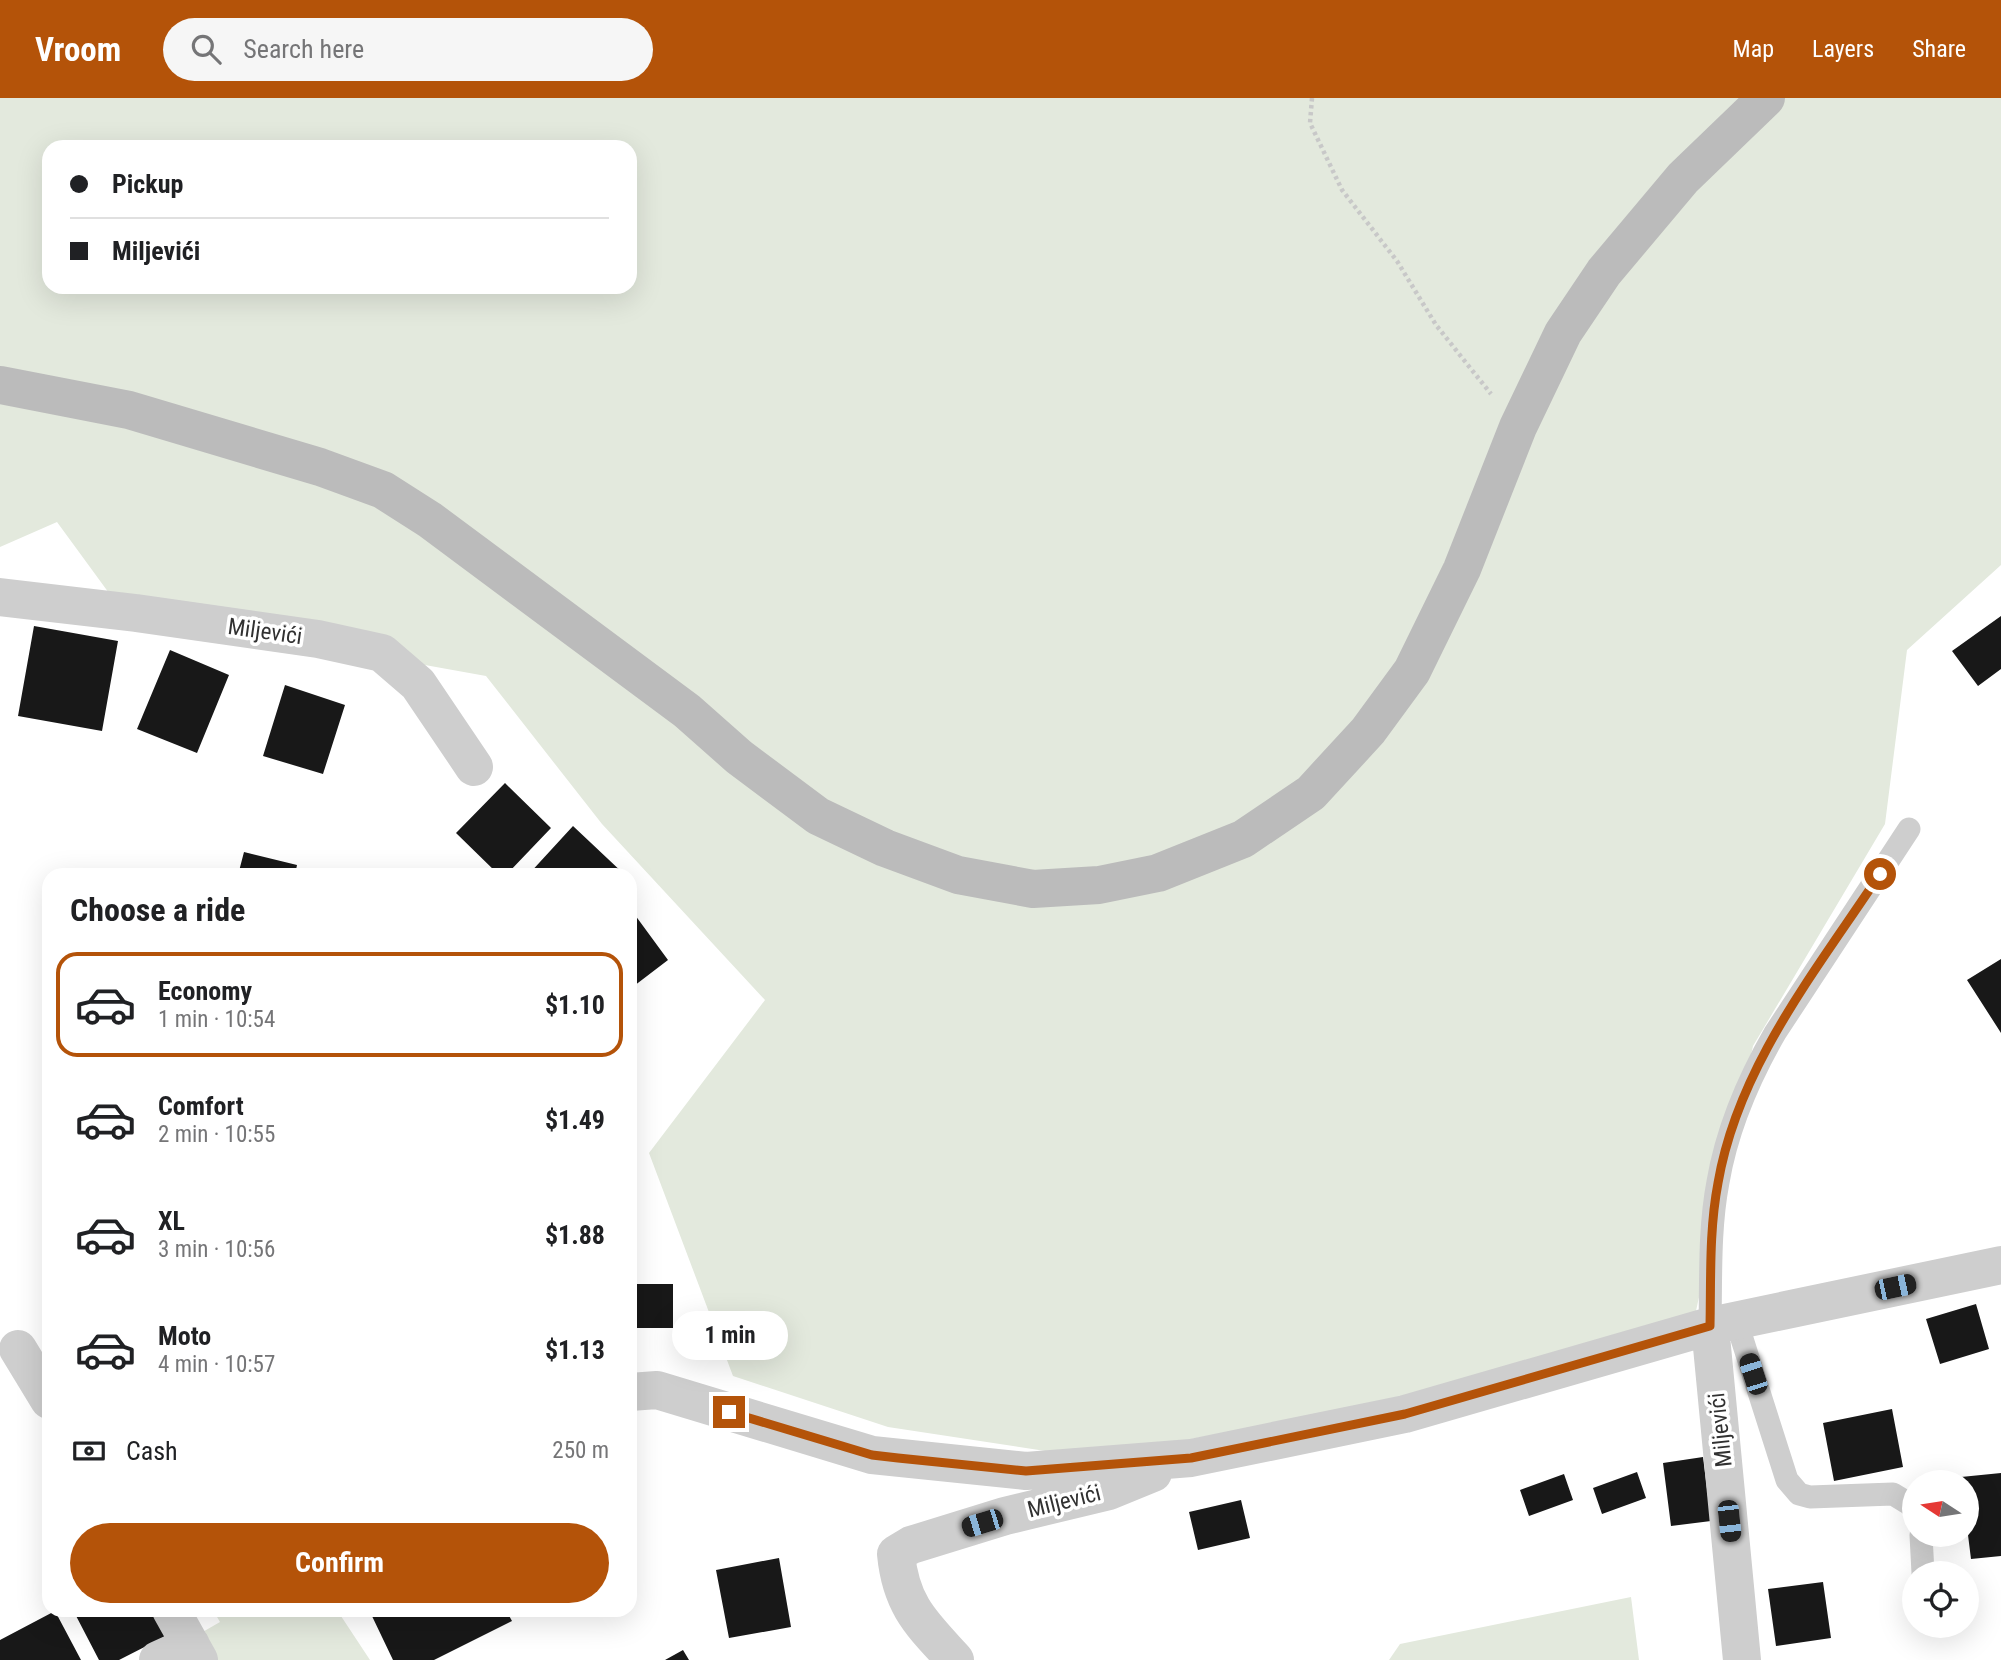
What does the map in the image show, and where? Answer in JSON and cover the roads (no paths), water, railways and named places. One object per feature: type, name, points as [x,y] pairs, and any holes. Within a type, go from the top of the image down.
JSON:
[{"type":"main road","points":[[0,385],[129,410],[320,467],[383,490],[430,520],[676,702],[739,757],[818,817],[885,848],[958,875],[1033,888],[1099,885],[1158,873],[1243,839],[1311,793],[1368,731],[1412,671],[1462,569],[1518,427],[1563,333],[1604,272],[1683,178],[1766,98]]},
{"type":"street","name":"Miljevići","points":[[0,597],[136,612],[318,639],[382,653],[418,684],[474,767]]},
{"type":"street","name":"Miljevići","points":[[637,1391],[657,1390],[872,1455],[1026,1471],[1191,1458],[1405,1414],[1723,1323],[2001,1265]]},
{"type":"street","name":"Miljevići","points":[[1723,1323],[1742,1660]]},
{"type":"street","points":[[22,1351],[42,1388]]},
{"type":"street","name":"Miljevići","points":[[956,1660],[915,1616],[899,1579],[896,1554],[911,1545],[993,1520],[1109,1491],[1191,1458]]},
{"type":"street","points":[[173,1617],[182,1655]]},
{"type":"lane","points":[[1902,1499],[1893,1494],[1810,1497],[1799,1494],[1787,1480],[1723,1323],[1713,1225],[1718,1182],[1740,1103],[1756,1068],[1775,1033],[1909,829]]}]
